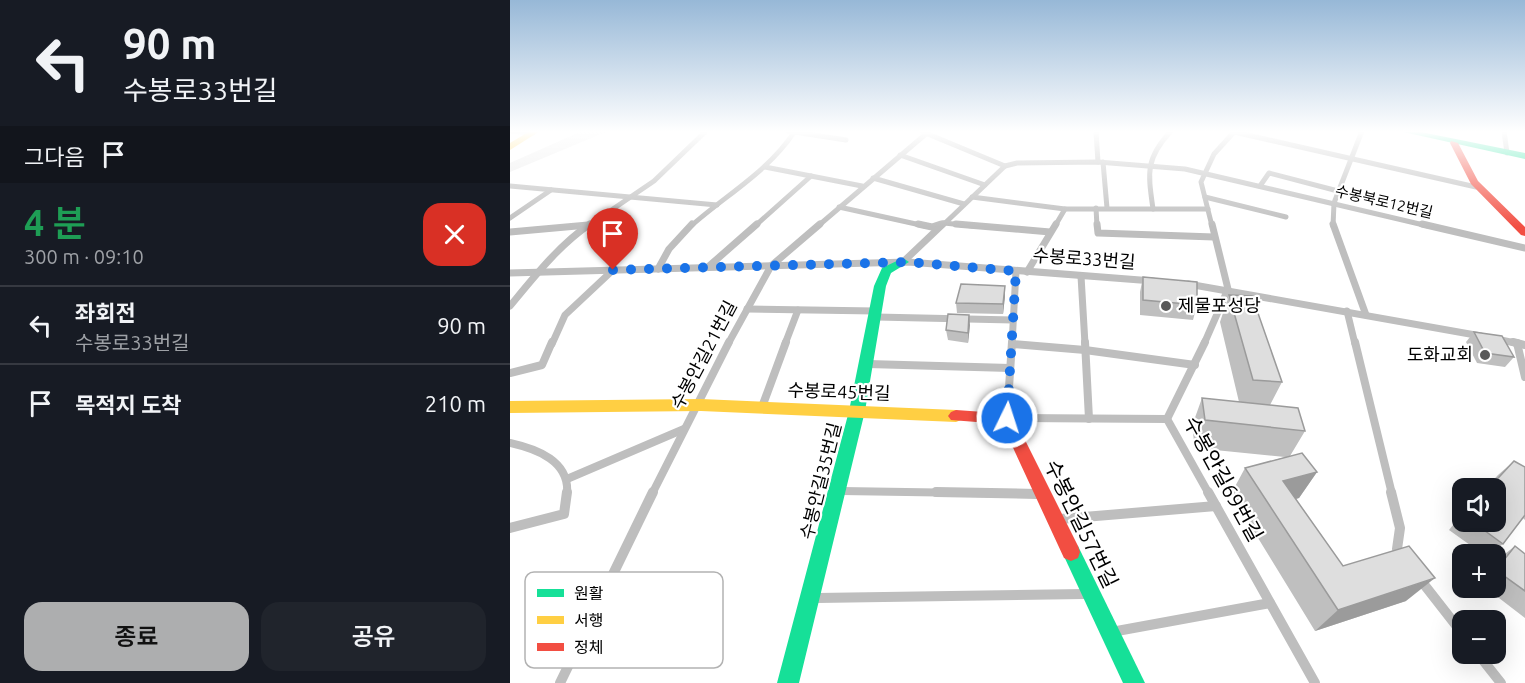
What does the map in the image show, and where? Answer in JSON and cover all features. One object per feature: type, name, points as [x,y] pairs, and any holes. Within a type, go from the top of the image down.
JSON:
[{"type":"street","points":[[1460,163],[1476,187],[1525,233]]},
{"type":"street","name":"수봉안길35번길","points":[[788,683],[857,411],[875,314],[886,271],[903,262]]},
{"type":"street","name":"수봉로45번길","points":[[510,407],[695,405],[1007,418]]},
{"type":"street","name":"수봉안길57번길","points":[[1007,418],[1134,683]]},
{"type":"lane","points":[[510,306],[539,271],[588,225],[631,197],[676,163]]},
{"type":"lane","points":[[658,269],[674,244],[717,205],[770,163]]},
{"type":"lane","name":"수봉안길21번길","points":[[614,572],[695,405],[771,266],[890,163]]},
{"type":"lane","points":[[924,163],[985,185]]},
{"type":"lane","name":"수봉북로12번길","points":[[998,163],[1005,166],[1028,163]]},
{"type":"lane","points":[[1100,163],[1107,208]]},
{"type":"lane","name":"수봉북로12번길","points":[[1110,163],[1203,172],[1525,248]]},
{"type":"lane","points":[[1149,163],[1153,208]]},
{"type":"lane","points":[[1209,163],[1203,172],[1201,182],[1228,289]]},
{"type":"lane","points":[[1349,163],[1334,203],[1333,226],[1366,315]]},
{"type":"lane","points":[[1367,163],[1476,187]]},
{"type":"lane","name":"수봉안길35번길","points":[[903,262],[1005,166]]},
{"type":"lane","points":[[765,167],[862,186]]},
{"type":"lane","points":[[1260,186],[1269,173],[1338,191]]},
{"type":"lane","points":[[708,267],[811,176]]},
{"type":"lane","points":[[873,177],[964,204]]},
{"type":"lane","points":[[510,186],[717,205]]},
{"type":"lane","points":[[510,218],[551,190]]},
{"type":"lane","points":[[972,197],[1065,209],[1208,209]]},
{"type":"lane","points":[[1205,197],[1286,217]]},
{"type":"lane","points":[[838,207],[932,227],[944,223],[1050,232]]},
{"type":"lane","points":[[1096,208],[1098,233],[1214,237]]},
{"type":"lane","points":[[1028,272],[1065,209]]},
{"type":"lane","points":[[510,232],[588,225]]},
{"type":"lane","name":"수봉로33번길","points":[[510,273],[903,262],[1157,282]]},
{"type":"lane","points":[[510,373],[542,365],[565,315],[613,270]]},
{"type":"lane","name":"수봉안길57번길","points":[[1007,418],[1016,271]]},
{"type":"lane","points":[[1082,276],[1089,419]]},
{"type":"lane","points":[[1177,283],[1228,289],[1521,344],[1525,377]]},
{"type":"lane","name":"수봉안길69번길","points":[[1228,289],[1195,365],[1167,419],[1316,683]]},
{"type":"lane","points":[[747,309],[1013,320]]},
{"type":"lane","points":[[762,407],[798,310]]},
{"type":"lane","points":[[1347,311],[1400,528],[1397,549],[1452,620]]},
{"type":"lane","points":[[1012,344],[1085,350],[1195,365]]},
{"type":"lane","points":[[866,364],[1010,368]]},
{"type":"lane","name":"수봉로45번길","points":[[1007,418],[1167,419]]},
{"type":"lane","name":"수봉안길21번길","points":[[567,479],[684,429]]},
{"type":"lane","points":[[510,443],[548,456],[564,471],[567,479],[564,514],[510,528]]},
{"type":"lane","points":[[837,491],[1044,494]]},
{"type":"lane","points":[[1056,520],[1216,506]]},
{"type":"lane","points":[[810,598],[1091,594]]},
{"type":"lane","points":[[1110,633],[1270,603]]},
{"type":"lane","points":[[1486,664],[1501,683]]},
{"type":"lane","name":"수봉안길21번길","points":[[560,683],[567,668]]},
{"type":"shaded area","points":[[510,163],[532,163],[510,172]]},
{"type":"building","points":[[1143,277],[1197,282],[1197,305],[1143,300]]},
{"type":"building","points":[[961,284],[1005,286],[1003,304],[956,303]]},
{"type":"building","points":[[1229,295],[1252,296],[1282,382],[1253,380]]},
{"type":"building","points":[[948,314],[969,315],[968,333],[946,330]]},
{"type":"building","points":[[1474,332],[1502,336],[1514,357],[1485,353]]},
{"type":"building","points":[[1202,398],[1298,408],[1305,431],[1205,420]]},
{"type":"building","points":[[1302,453],[1317,472],[1283,481],[1343,566],[1409,546],[1435,578],[1338,610],[1245,468]]},
{"type":"building","points":[[1514,461],[1525,467],[1525,515],[1503,544],[1487,532],[1506,532],[1506,478],[1498,478]]},
{"type":"building","points":[[1515,546],[1525,554],[1525,591],[1506,577],[1506,557]]},
{"type":"traffic: fast","points":[[788,683],[857,411],[880,286],[886,271],[903,262]]},
{"type":"traffic: fast","points":[[1071,552],[1134,683]]},
{"type":"traffic: slow","points":[[510,407],[701,405],[956,416]]},
{"type":"traffic: jam","points":[[1464,163],[1474,182],[1525,233]]},
{"type":"traffic: jam","points":[[956,416],[1007,418],[1071,552]]},
{"type":"place","name":"제물포성당","points":[[1166,306]]},
{"type":"place","name":"도화교회","points":[[1485,355]]},
{"type":"route","points":[[613,270],[908,262],[1016,271],[1007,418]]}]
